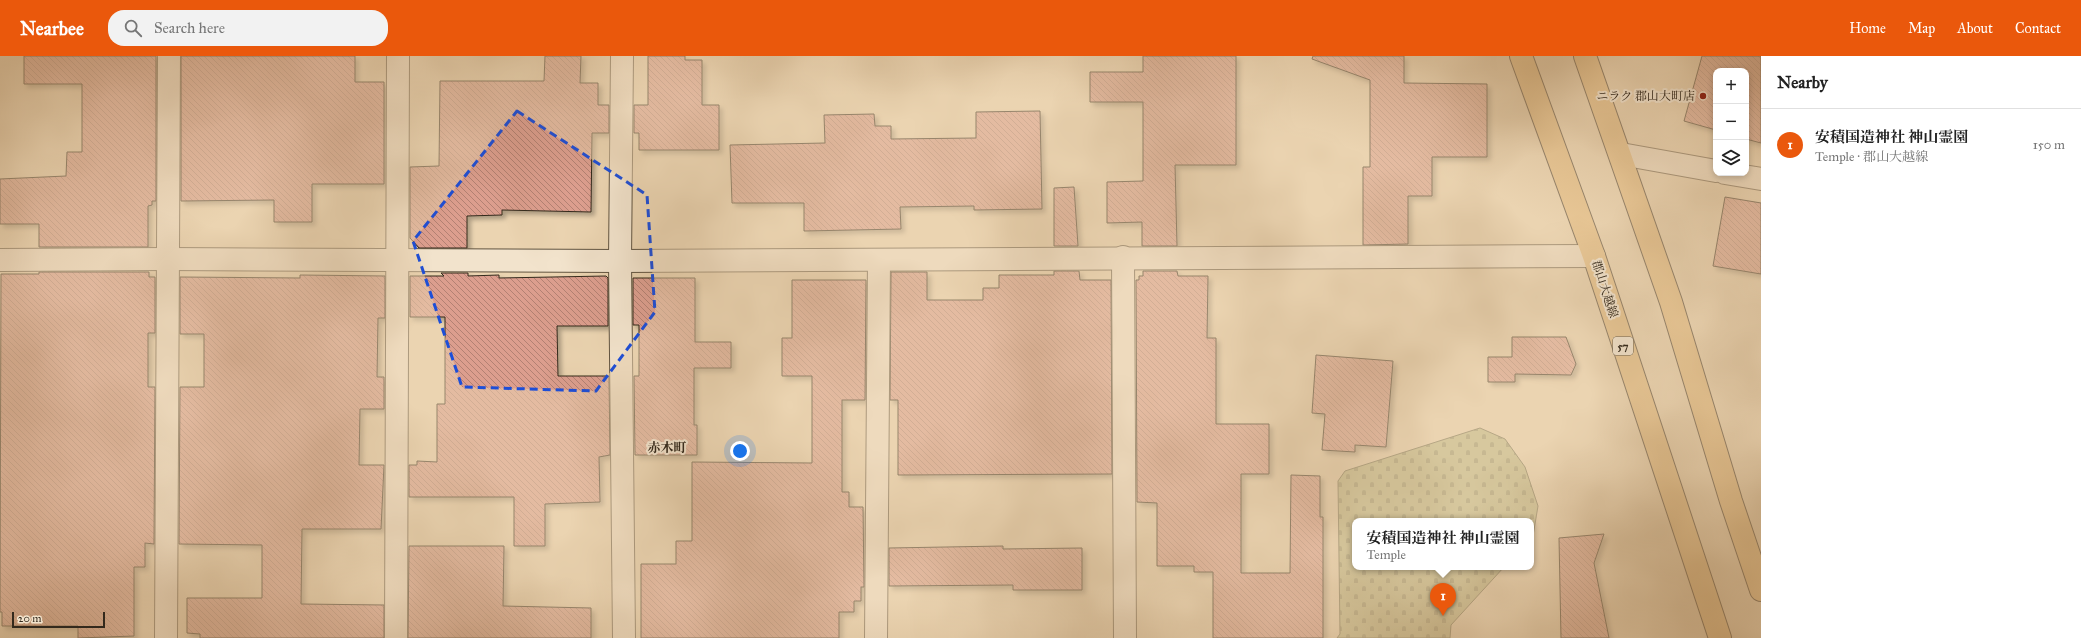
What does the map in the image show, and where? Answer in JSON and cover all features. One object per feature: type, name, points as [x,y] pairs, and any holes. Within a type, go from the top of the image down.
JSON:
[{"type":"main road","name":"郡山大越線","points":[[1521,56],[1594,256],[1720,638]]},
{"type":"main road","points":[[1585,56],[1621,154],[1671,302],[1731,501],[1761,590]]},
{"type":"street","points":[[166,638],[169,56]]},
{"type":"street","points":[[396,638],[398,56]]},
{"type":"street","points":[[622,56],[620,261],[624,638]]},
{"type":"street","points":[[1621,154],[1713,170]]},
{"type":"street","points":[[1744,176],[1761,179]]},
{"type":"street","points":[[0,260],[398,259],[620,261],[1123,257],[1594,256]]},
{"type":"street","points":[[1123,257],[1126,638]]},
{"type":"street","points":[[876,638],[879,260]]},
{"type":"highlighted area","points":[[517,111],[647,195],[655,312],[596,391],[462,387],[413,241]]},
{"type":"green space","points":[[1480,428],[1505,439],[1525,467],[1538,506],[1534,530],[1534,518],[1352,518],[1352,570],[1501,570],[1451,625],[1450,638],[1337,638],[1340,634],[1338,481],[1345,471]]},
{"type":"building","points":[[24,56],[156,56],[156,201],[152,201],[152,205],[148,206],[148,247],[39,247],[39,224],[0,224],[0,179],[66,176],[67,152],[82,152],[82,84],[24,84]]},
{"type":"building","points":[[181,56],[355,56],[355,82],[384,82],[384,184],[312,184],[312,222],[274,222],[274,200],[181,201]]},
{"type":"building","points":[[545,56],[581,56],[580,83],[598,83],[598,105],[609,105],[609,133],[592,133],[591,212],[502,210],[502,215],[467,216],[467,248],[419,248],[410,238],[410,167],[439,166],[440,81],[544,81]]},
{"type":"building","points":[[648,56],[685,56],[685,60],[702,60],[702,105],[719,105],[719,150],[639,150],[639,133],[634,133],[634,105],[648,105]]},
{"type":"building","points":[[1143,56],[1236,56],[1236,165],[1175,165],[1177,246],[1142,246],[1142,222],[1107,223],[1107,182],[1143,181],[1143,102],[1090,102],[1090,72],[1143,72]]},
{"type":"building","points":[[1313,56],[1404,56],[1404,83],[1487,84],[1487,157],[1432,157],[1432,196],[1408,196],[1408,244],[1363,245],[1363,167],[1370,167],[1370,80],[1312,59]]},
{"type":"building","name":"ニラク 郡山大町店","points":[[1702,56],[1761,56],[1761,143],[1749,140],[1749,68],[1713,68],[1713,129],[1684,121]]},
{"type":"building","points":[[1040,111],[1042,209],[974,210],[974,206],[900,207],[901,229],[804,231],[804,203],[732,203],[730,145],[825,143],[824,115],[874,114],[875,126],[891,126],[891,139],[976,138],[976,112]]},
{"type":"building","points":[[1074,187],[1078,246],[1054,246],[1054,188]]},
{"type":"building","points":[[1725,197],[1761,203],[1761,274],[1713,266]]},
{"type":"building","points":[[1054,271],[1079,271],[1080,280],[1111,280],[1112,474],[898,475],[898,400],[890,400],[891,272],[927,272],[927,300],[983,300],[983,288],[999,288],[999,275],[1054,275]]},
{"type":"building","points":[[1143,271],[1177,271],[1178,276],[1208,276],[1207,338],[1216,338],[1216,424],[1269,424],[1269,474],[1241,474],[1241,573],[1290,573],[1291,475],[1320,476],[1320,517],[1323,517],[1323,638],[1213,638],[1213,572],[1194,572],[1194,566],[1157,566],[1157,503],[1137,502],[1136,280],[1139,280],[1139,276],[1143,276]]},
{"type":"building","points":[[39,272],[149,272],[149,277],[155,277],[155,333],[148,333],[148,387],[155,387],[154,544],[145,543],[145,567],[134,567],[134,636],[78,638],[78,626],[2,626],[2,612],[0,612],[1,274],[39,274]]},
{"type":"building","points":[[441,273],[468,273],[468,276],[499,275],[499,278],[606,276],[608,278],[608,326],[557,326],[558,376],[609,376],[610,455],[599,457],[600,502],[545,504],[545,546],[514,546],[514,497],[409,497],[409,465],[417,465],[417,461],[437,462],[437,404],[445,404],[445,317],[410,317],[410,276],[444,276]]},
{"type":"building","points":[[300,275],[385,276],[385,318],[378,318],[377,377],[384,377],[384,409],[360,409],[359,465],[384,465],[381,529],[302,529],[301,604],[384,605],[384,638],[200,638],[200,634],[187,633],[187,598],[262,598],[262,545],[179,544],[180,387],[204,387],[204,334],[180,334],[180,277],[300,278]]},
{"type":"building","points":[[633,278],[695,278],[695,342],[731,342],[731,368],[694,368],[694,425],[697,425],[697,455],[635,455],[634,376],[639,376],[639,325],[633,325]]},
{"type":"building","points":[[792,280],[866,280],[865,400],[842,400],[842,492],[849,492],[849,507],[863,507],[864,587],[861,587],[861,601],[854,601],[854,612],[839,612],[839,638],[641,638],[641,564],[676,564],[676,541],[692,541],[692,462],[812,463],[812,376],[782,376],[782,338],[792,338]]},
{"type":"building","points":[[1512,337],[1566,337],[1576,364],[1571,375],[1515,374],[1515,382],[1488,382],[1488,357],[1512,357]]},
{"type":"building","points":[[1316,355],[1393,361],[1386,447],[1355,445],[1355,452],[1322,450],[1325,414],[1312,413]]},
{"type":"building","points":[[1604,534],[1594,563],[1609,638],[1561,638],[1559,538]]},
{"type":"building","points":[[409,546],[504,546],[503,606],[591,608],[591,638],[408,638]]},
{"type":"building","points":[[1003,546],[1003,549],[1082,548],[1082,590],[1013,590],[1013,585],[889,586],[889,548]]},
{"type":"place","name":"ニラク 郡山大町店","points":[[1703,96]]},
{"type":"place","name":"安積国造神社 神山霊園","points":[[1443,616]]},
{"type":"district","name":"赤木町","points":[[667,447]]}]
